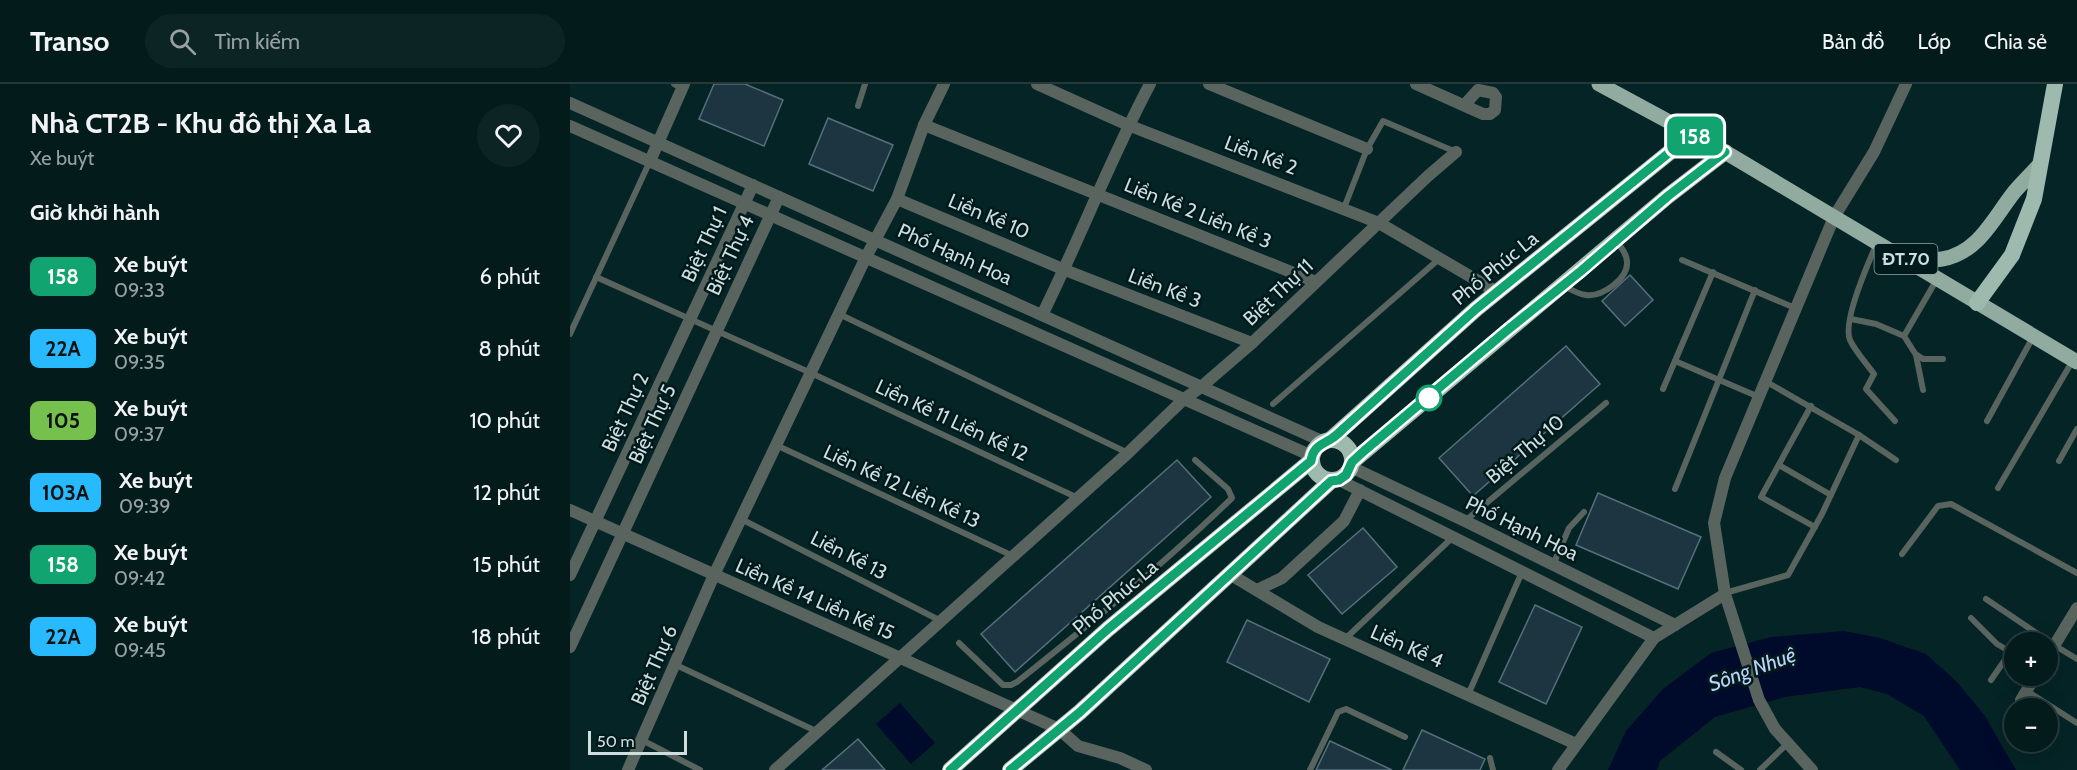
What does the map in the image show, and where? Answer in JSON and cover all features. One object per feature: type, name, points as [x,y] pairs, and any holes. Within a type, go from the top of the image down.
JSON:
[{"type":"highway","points":[[1977,303],[2012,255],[2034,199],[2055,84]]},
{"type":"highway","name":"Phố Phúc La","points":[[1327,441],[1497,292],[1691,135]]},
{"type":"highway","points":[[1011,770],[1059,729],[1228,573],[1335,480],[1346,475],[1352,465],[1505,332],[1668,196],[1725,152]]},
{"type":"highway","points":[[1335,480],[1317,475],[1312,458],[1314,450],[1327,441],[1337,440],[1348,448],[1352,465]]},
{"type":"highway","name":"Phố Phúc La","points":[[950,770],[1017,710],[1127,604],[1312,458]]},
{"type":"main road","name":"ĐT.70","points":[[1599,84],[1725,152],[2075,361]]},
{"type":"main road","points":[[1894,252],[1930,260],[1963,252],[1984,233],[2015,191],[2040,164]]},
{"type":"street","points":[[714,575],[874,240],[897,199],[924,125],[944,84]]},
{"type":"street","name":"Liền Kề 2","points":[[1037,84],[1128,124],[1379,223],[1497,292]]},
{"type":"street","points":[[1042,315],[1065,270],[1128,124],[1150,84]]},
{"type":"street","points":[[1209,84],[1367,149]]},
{"type":"street","points":[[1416,84],[1469,108]]},
{"type":"street","points":[[650,161],[680,85]]},
{"type":"street","points":[[1812,770],[1775,729],[1759,700],[1725,594],[1714,524],[1725,478],[1834,217],[1874,152],[1903,85]]},
{"type":"street","name":"Phố Hạnh Hoa","points":[[570,103],[1201,387],[1327,441]]},
{"type":"street","name":"Liền Kề 2 Liền Kề 3","points":[[924,125],[1316,282]]},
{"type":"street","name":"Phố Hạnh Hoa","points":[[570,126],[1312,458]]},
{"type":"street","name":"Biệt Thự 11","points":[[775,770],[1128,453],[1184,399],[1252,343],[1456,152]]},
{"type":"street","name":"Biệt Thự 1","points":[[690,319],[753,185]]},
{"type":"street","name":"Biệt Thự 4","points":[[717,330],[779,197]]},
{"type":"street","name":"Liền Kề 10","points":[[897,199],[1065,270]]},
{"type":"street","name":"Liền Kề 3","points":[[1065,270],[1252,343]]},
{"type":"street","name":"Biệt Thự 2","points":[[570,575],[690,319]]},
{"type":"street","name":"Biệt Thự 5","points":[[623,534],[717,330]]},
{"type":"street","name":"Phố Hạnh Hoa","points":[[1352,465],[1675,625]]},
{"type":"street","name":"Phố Hạnh Hoa","points":[[1335,480],[1360,490],[1654,638]]},
{"type":"street","points":[[1257,590],[1282,578],[1344,521],[1360,490]]},
{"type":"street","name":"Liền Kề 14 Liền Kề 15","points":[[570,510],[1059,729],[1077,746],[1120,758],[1146,770]]},
{"type":"street","points":[[570,647],[623,534]]},
{"type":"street","name":"Liền Kề 4","points":[[1228,573],[1318,627],[1576,744]]},
{"type":"street","name":"Biệt Thự 6","points":[[628,770],[714,575]]},
{"type":"street","points":[[1558,770],[1654,638],[1725,594]]},
{"type":"street","points":[[2058,639],[2077,608]]},
{"type":"street","points":[[2024,695],[2029,686]]},
{"type":"lane","points":[[858,106],[865,84]]},
{"type":"lane","points":[[1344,208],[1367,149],[1383,121],[1456,152]]},
{"type":"lane","points":[[570,334],[650,161]]},
{"type":"lane","points":[[1564,285],[1585,296],[1596,296],[1606,291],[1626,270],[1625,254],[1616,241]]},
{"type":"lane","points":[[1878,242],[1858,289],[1848,331],[1850,340],[1874,374],[1866,389],[1894,420]]},
{"type":"lane","points":[[1273,404],[1439,258]]},
{"type":"lane","points":[[1682,260],[1796,309]]},
{"type":"lane","points":[[1663,389],[1713,272]]},
{"type":"lane","name":"Liền Kề 11 Liền Kề 12","points":[[596,277],[811,373],[1078,498]]},
{"type":"lane","points":[[1904,336],[1938,278]]},
{"type":"lane","points":[[1675,489],[1755,290]]},
{"type":"lane","points":[[839,314],[1128,453]]},
{"type":"lane","points":[[1851,319],[1876,324],[1904,336],[1916,355],[1923,390]]},
{"type":"lane","points":[[1987,421],[2033,337]]},
{"type":"lane","points":[[1916,355],[1923,359],[1943,358]]},
{"type":"lane","points":[[1675,361],[1759,397]]},
{"type":"lane","points":[[1998,488],[2075,361]]},
{"type":"lane","points":[[1765,381],[1811,406],[1896,460]]},
{"type":"lane","name":"Biệt Thự 10","points":[[1465,521],[1606,403]]},
{"type":"lane","points":[[1811,406],[1761,497],[1815,527]]},
{"type":"lane","points":[[2059,461],[2077,429]]},
{"type":"lane","points":[[1725,594],[1788,575],[1815,527],[1859,435]]},
{"type":"lane","name":"Liền Kề 12 Liền Kề 13","points":[[777,445],[1014,556]]},
{"type":"lane","points":[[959,643],[1003,685],[1011,685],[1127,604],[1232,498],[1228,489],[1195,460]]},
{"type":"lane","points":[[1779,465],[1831,495]]},
{"type":"lane","points":[[1902,554],[1938,506],[1951,504],[2077,573]]},
{"type":"lane","points":[[1553,565],[1569,528],[1584,512]]},
{"type":"lane","name":"Liền Kề 13","points":[[741,519],[942,621]]},
{"type":"lane","points":[[1345,639],[1453,537]]},
{"type":"lane","points":[[1468,695],[1522,572]]},
{"type":"lane","points":[[1986,599],[2027,632]]},
{"type":"lane","points":[[1971,618],[1997,644],[2004,648]]},
{"type":"lane","points":[[2058,653],[2077,659]]},
{"type":"lane","points":[[1991,680],[2004,663]]},
{"type":"lane","points":[[676,664],[818,732]]},
{"type":"lane","points":[[2024,695],[2077,723]]},
{"type":"lane","points":[[1310,770],[1341,710],[1346,709],[1405,737]]},
{"type":"lane","points":[[642,740],[700,770]]},
{"type":"lane","points":[[1760,770],[1788,743]]},
{"type":"lane","points":[[1716,752],[1741,770]]},
{"type":"lane","points":[[1490,758],[1493,770]]},
{"type":"water","name":"Sông Nhuệ","points":[[1844,631],[1880,638],[1926,654],[1956,681],[1985,716],[2016,770],[1960,770],[1924,716],[1887,694],[1860,687],[1785,697],[1715,717],[1660,761],[1657,770],[1608,770],[1626,731],[1663,689],[1711,653],[1771,637]]},
{"type":"water","points":[[900,703],[935,743],[911,764],[876,724]]},
{"type":"building","points":[[714,84],[745,84],[783,100],[764,146],[699,119]]},
{"type":"building","points":[[828,118],[893,145],[873,191],[809,164]]},
{"type":"building","points":[[1630,275],[1653,300],[1625,326],[1602,301]]},
{"type":"building","points":[[1566,346],[1600,384],[1473,496],[1439,458]]},
{"type":"building","points":[[1177,460],[1211,497],[1015,672],[981,634]]},
{"type":"building","points":[[1598,493],[1701,537],[1678,589],[1576,545]]},
{"type":"building","points":[[1363,528],[1397,567],[1342,614],[1308,575]]},
{"type":"building","points":[[1535,605],[1582,627],[1546,704],[1499,682]]},
{"type":"building","points":[[1247,620],[1330,659],[1309,702],[1227,662]]},
{"type":"building","points":[[1422,730],[1485,759],[1480,770],[1403,770]]},
{"type":"building","points":[[858,739],[885,770],[822,770]]},
{"type":"building","points":[[1330,741],[1392,770],[1316,770]]},
{"type":"bus line","name":"158","points":[[950,770],[1108,629],[1311,461],[1318,445],[1330,440],[1344,428],[1476,309],[1691,135],[1725,152],[1668,196],[1364,451],[1352,462],[1346,475],[1339,480],[1331,481],[1228,573],[1080,712],[1010,770]]}]
